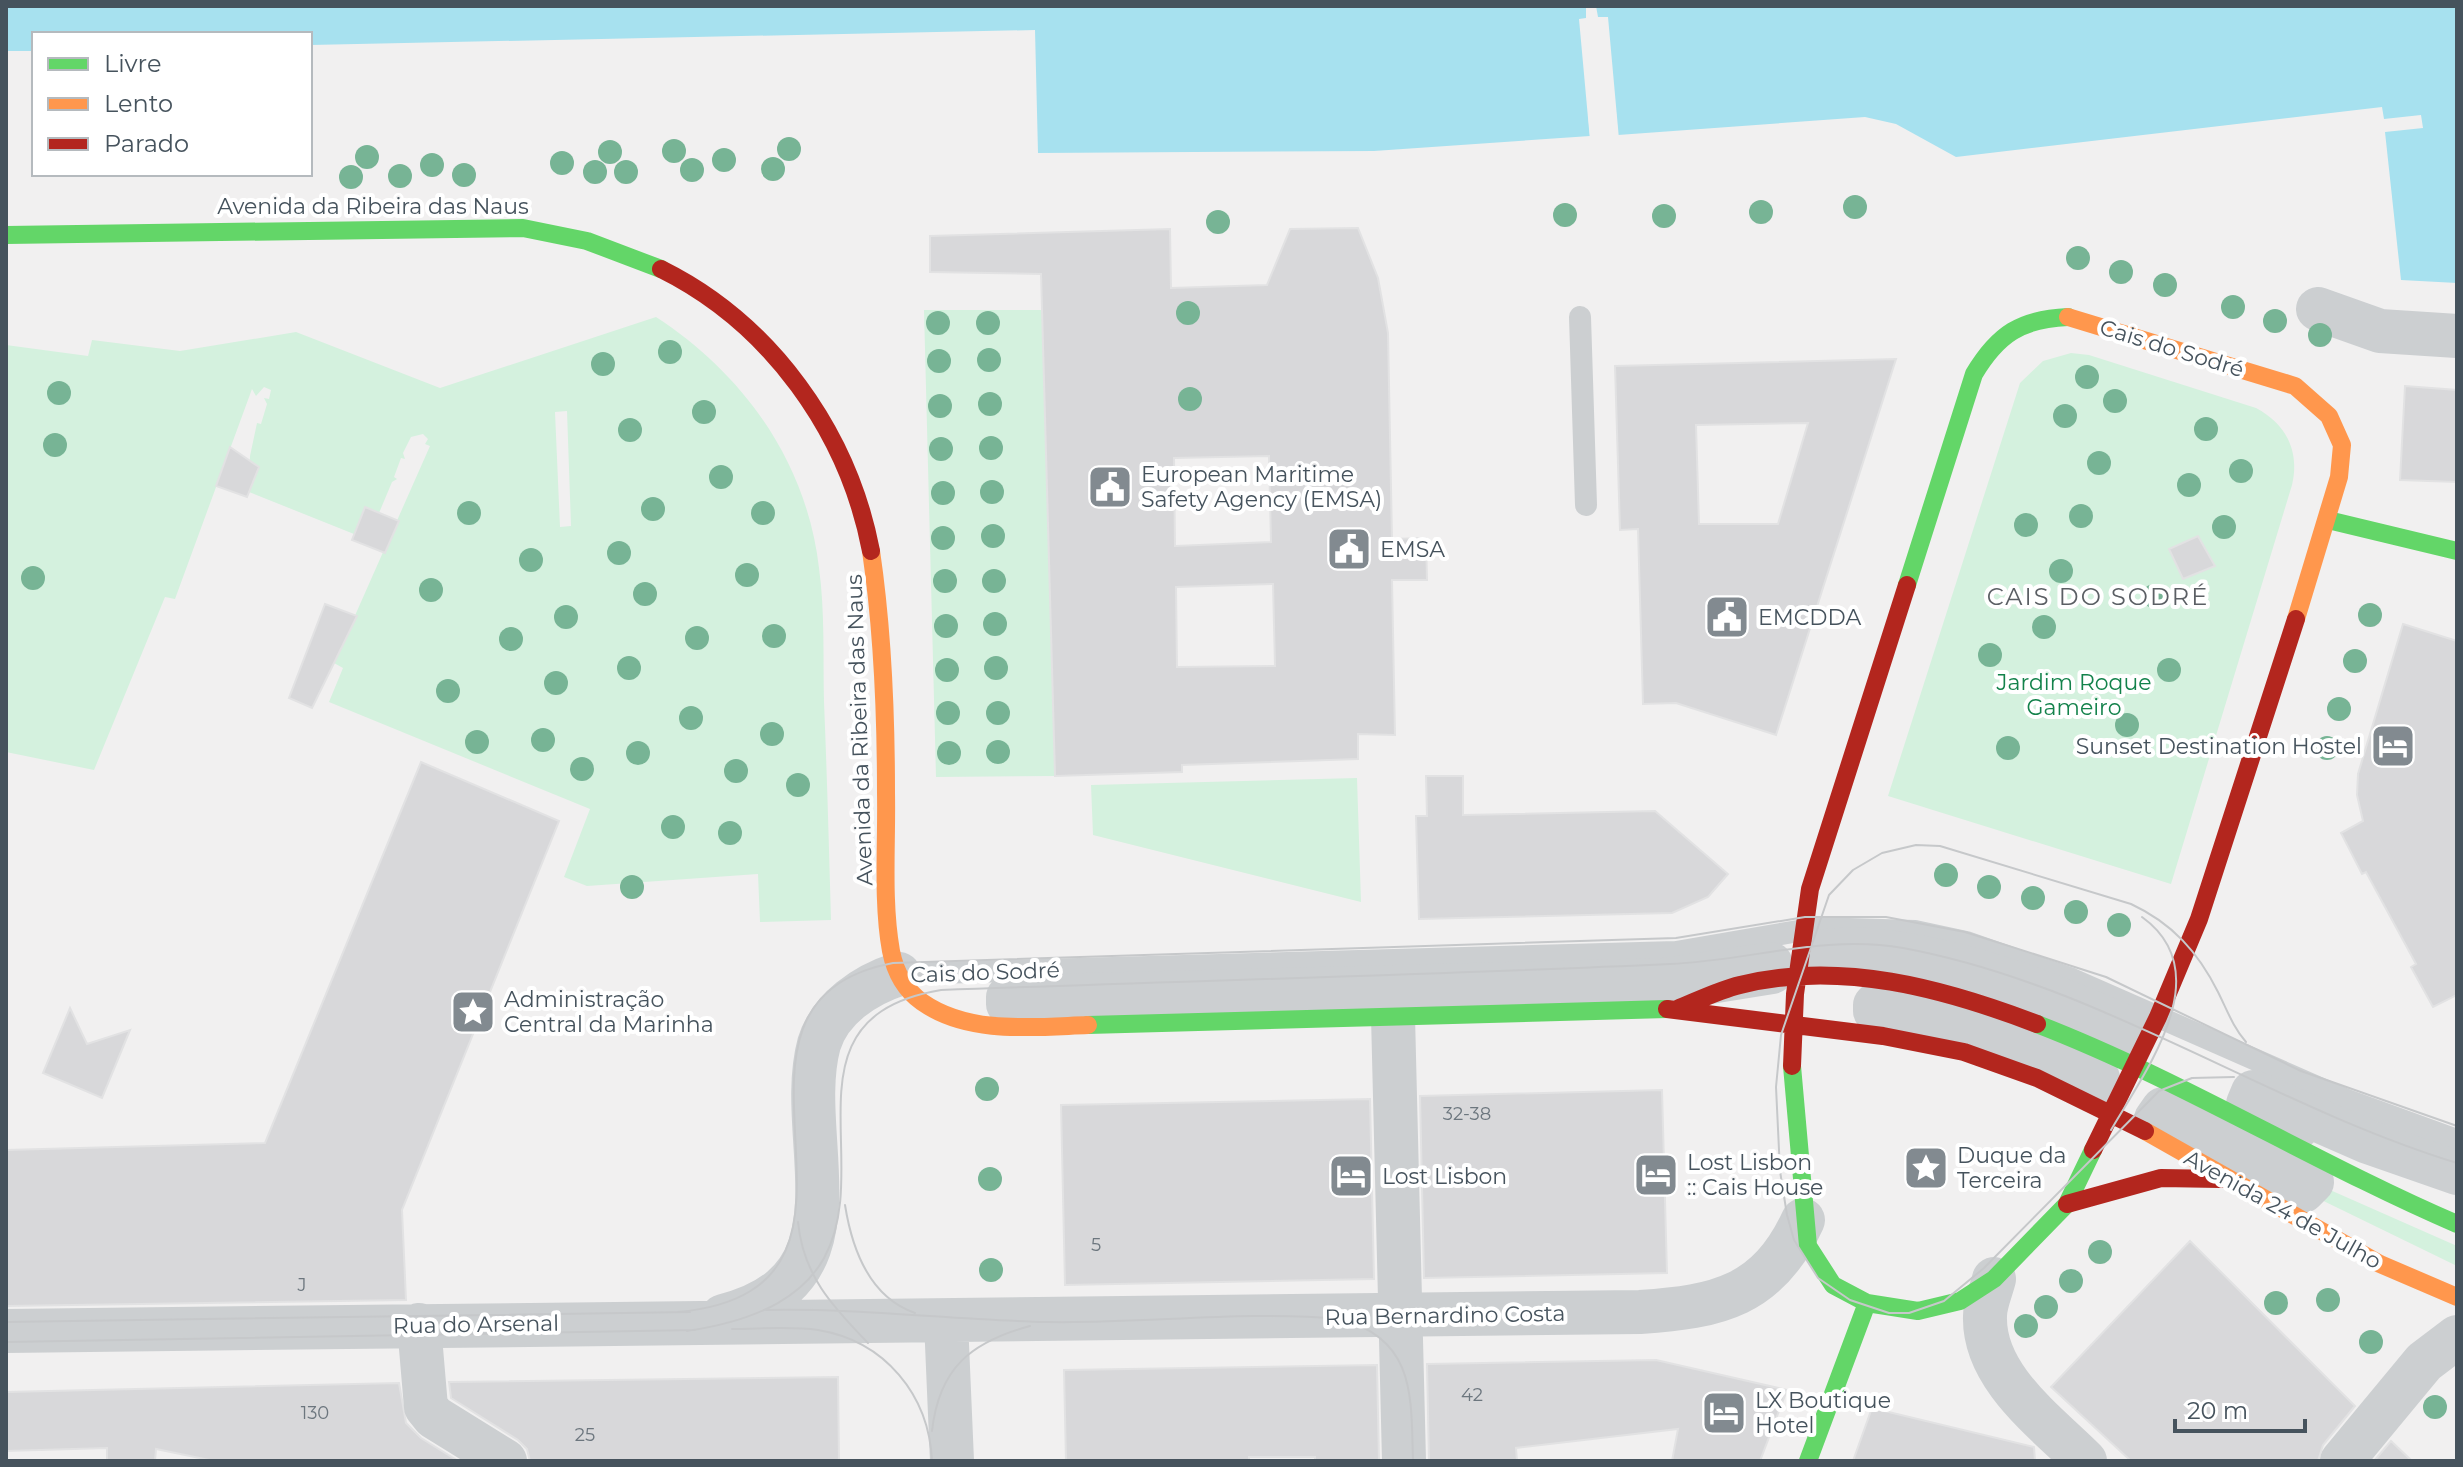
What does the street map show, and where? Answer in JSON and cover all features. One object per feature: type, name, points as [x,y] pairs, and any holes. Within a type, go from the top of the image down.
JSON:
[{"type":"main road","name":"Avenida da Ribeira das Naus","points":[[6,235],[523,228],[558,232],[655,264],[740,320],[805,389],[843,456],[870,530],[882,622],[890,940],[893,963],[899,974]]},
{"type":"main road","name":"Cais do Sodré","points":[[2068,317],[2295,386],[2320,404],[2344,443],[2328,520],[2210,891],[2126,1064],[2067,1204],[1994,1279],[1942,1308],[1902,1311],[1867,1303],[1844,1293],[1820,1271],[1808,1246],[1803,1220],[1792,1080],[1792,1024],[1803,930],[1810,889],[1974,374],[1987,351],[2016,323],[2036,318],[2068,317]]},
{"type":"main road","points":[[2328,520],[2457,551]]},
{"type":"main road","name":"Cais do Sodré","points":[[899,974],[923,1003],[936,1012],[975,1025],[1137,1024],[1393,1016],[1672,980]]},
{"type":"main road","points":[[1672,980],[1739,984],[1798,975],[1891,982],[1946,992],[2066,1034],[2401,1200],[2457,1224]]},
{"type":"main road","points":[[1672,980],[1748,1022],[1792,1024],[1926,1041],[2004,1065],[2126,1064]]},
{"type":"main road","name":"Avenida 24 de Julho","points":[[2126,1064],[2256,1193],[2343,1245],[2457,1297]]},
{"type":"main road","points":[[2067,1204],[2127,1183],[2191,1175],[2221,1180],[2256,1193]]},
{"type":"main road","points":[[1808,1461],[1867,1303]]},
{"type":"street","points":[[2318,309],[2365,327],[2401,333],[2457,336]]},
{"type":"street","points":[[1826,951],[1892,951],[1999,976],[2131,1029],[2126,1064],[2042,999],[1961,973],[1887,959],[1828,959],[1826,951]]},
{"type":"street","points":[[1771,964],[1772,972],[1660,990],[1008,1004],[1008,997],[1672,980],[1771,964]]},
{"type":"street","points":[[697,1321],[727,1315],[758,1302],[780,1287],[800,1266],[811,1240],[818,1201],[815,1084],[820,1042],[827,1027],[851,999],[899,974]]},
{"type":"street","points":[[1393,1016],[1404,1461]]},
{"type":"street","points":[[2457,1173],[2368,1142],[2253,1092],[2248,1104],[2457,1201]]},
{"type":"street","name":"Rua Bernardino Costa","points":[[946,1321],[1640,1312],[1715,1302],[1745,1291],[1772,1268],[1791,1246],[1803,1220]]},
{"type":"street","points":[[1994,1279],[1985,1313],[1986,1338],[1995,1363],[2017,1393],[2085,1461]]},
{"type":"street","name":"Rua do Arsenal","points":[[6,1331],[697,1321],[946,1321]]},
{"type":"street","points":[[946,1321],[952,1461]]},
{"type":"street","points":[[419,1325],[426,1407],[434,1417],[505,1461]]},
{"type":"street","points":[[2342,1461],[2424,1362],[2457,1337]]},
{"type":"lane","points":[[1580,317],[1586,505]]},
{"type":"lane","points":[[1672,980],[1803,930],[1840,926],[1915,931],[1966,942],[2072,979],[2126,1064],[2359,1105],[2457,1140]]},
{"type":"lane","name":"Cais do Sodré","points":[[899,974],[1672,980]]},
{"type":"green space","points":[[924,310],[1042,310],[1055,776],[936,777]]},
{"type":"green space","points":[[656,317],[717,366],[766,424],[801,492],[819,568],[831,920],[760,922],[758,874],[587,886],[564,877],[590,809],[329,702],[343,668],[334,663],[430,446],[425,444],[428,439],[423,434],[411,437],[403,453],[405,459],[401,458],[394,477],[397,479],[392,482],[379,513],[365,507],[354,534],[249,492],[250,456],[257,423],[261,424],[267,404],[264,398],[269,399],[271,390],[264,387],[256,396],[252,389],[175,599],[165,597],[94,770],[6,752],[6,345],[88,356],[92,340],[180,351],[296,332],[440,388]],"holes":[[[567,411],[571,526],[560,527],[555,412]]]},
{"type":"green space","name":"Jardim Roque Gameiro","points":[[2071,353],[2089,355],[2256,408],[2283,430],[2292,450],[2292,485],[2171,884],[1888,796],[2020,383],[2043,361]]},
{"type":"green space","points":[[1357,778],[1361,902],[1093,835],[1091,785]]},
{"type":"green space","points":[[2312,1182],[2457,1246],[2457,1266],[2303,1191]]},
{"type":"water","points":[[6,6],[2457,6],[2457,283],[2401,280],[2385,132],[2423,128],[2421,115],[2384,119],[2382,107],[1956,157],[1896,124],[1865,117],[1618,135],[1616,112],[1588,114],[1590,136],[1374,151],[1038,153],[1035,30],[312,45],[312,32],[32,32],[32,51],[6,51]]},
{"type":"pier","points":[[1586,6],[1596,6],[1598,17],[1608,17],[1619,139],[1614,136],[1612,116],[1592,118],[1594,136],[1590,140],[1579,19],[1586,18]]},
{"type":"building","name":"European Maritime Safety Agency (EMSA)","points":[[1358,228],[1378,278],[1388,333],[1392,539],[1426,538],[1427,580],[1392,580],[1395,735],[1358,734],[1358,759],[1182,765],[1182,772],[1055,776],[1041,274],[930,272],[930,236],[1170,229],[1171,288],[1267,285],[1290,229]],"holes":[[[1269,456],[1271,542],[1175,546],[1174,458]],[[1273,584],[1275,666],[1177,667],[1176,587]]]},
{"type":"building","name":"EMCDDA","points":[[1896,359],[1776,735],[1676,703],[1643,704],[1638,529],[1620,530],[1615,366]],"holes":[[[1808,423],[1778,524],[1699,524],[1696,425]]]},
{"type":"building","points":[[2405,386],[2457,390],[2457,482],[2400,480]]},
{"type":"building","points":[[230,447],[259,467],[247,497],[216,486]]},
{"type":"building","points":[[365,507],[399,521],[385,553],[352,540]]},
{"type":"building","points":[[2198,536],[2215,566],[2183,579],[2169,549]]},
{"type":"building","points":[[325,604],[357,616],[312,708],[289,698]]},
{"type":"building","points":[[2403,624],[2457,641],[2457,995],[2433,1007],[2411,967],[2416,964],[2341,833],[2363,821],[2357,795],[2358,774]]},
{"type":"building","points":[[421,762],[559,821],[402,1210],[406,1300],[6,1306],[6,1150],[265,1143]]},
{"type":"building","points":[[1426,776],[1463,776],[1463,815],[1655,811],[1728,874],[1708,897],[1672,913],[1419,919],[1416,816],[1427,816]]},
{"type":"building","points":[[70,1008],[87,1044],[130,1030],[102,1098],[43,1073]]},
{"type":"building","points":[[1662,1090],[1667,1273],[1424,1278],[1420,1096]]},
{"type":"building","points":[[1370,1099],[1374,1279],[1065,1285],[1061,1105]]},
{"type":"building","points":[[2190,1241],[2355,1406],[2323,1445],[2318,1461],[2131,1461],[2051,1387]]},
{"type":"building","points":[[1656,1360],[1787,1390],[1760,1461],[1672,1461],[1678,1429],[1516,1448],[1517,1461],[1429,1461],[1427,1364]]},
{"type":"building","points":[[1377,1365],[1379,1461],[1249,1457],[1249,1461],[1066,1461],[1064,1370]]},
{"type":"building","points":[[838,1377],[839,1461],[530,1461],[527,1449],[518,1440],[451,1398],[449,1382]]},
{"type":"building","points":[[399,1383],[406,1423],[421,1438],[458,1461],[214,1461],[156,1449],[155,1461],[107,1461],[107,1448],[6,1451],[6,1392]]},
{"type":"building","points":[[1872,1408],[2034,1447],[2035,1461],[1853,1461]]},
{"type":"building","points":[[2391,1441],[2412,1461],[2374,1461]]},
{"type":"tram line","points":[[2234,1077],[2192,1078],[2159,1091],[1984,1268],[1944,1301],[1909,1313],[1889,1313],[1850,1300],[1818,1278],[1794,1240],[1780,1171],[1776,1087],[1781,1035],[1829,895],[1853,870],[1882,853],[1916,845],[1940,846],[2131,904],[2159,920],[2182,940],[2202,964],[2246,1042]]},
{"type":"tram line","points":[[678,1312],[749,1292],[784,1254],[796,1202],[794,1085],[802,1032],[831,989],[893,963],[1676,938],[1805,917],[1886,917],[1965,932],[2106,977],[2301,1071],[2457,1126]]},
{"type":"tram line","points":[[2111,1130],[2156,1051],[2175,993],[2175,966],[2164,940],[2142,917]]},
{"type":"tram line","points":[[687,1331],[774,1305],[820,1264],[839,1214],[841,1103],[849,1053],[878,1013],[941,990],[1670,964],[1844,944],[1903,948],[1975,965],[2046,989],[2115,1017],[2318,1110],[2387,1139],[2457,1163]]},
{"type":"tram line","points":[[845,1205],[852,1238],[865,1270],[886,1296],[915,1313]]},
{"type":"tram line","points":[[798,1222],[806,1258],[821,1288],[868,1343]]},
{"type":"tram line","points":[[766,1310],[1047,1322],[1268,1316],[1341,1319],[1366,1329],[1384,1341],[1396,1356],[1409,1393],[1413,1461]]},
{"type":"tram line","points":[[6,1322],[690,1312]]},
{"type":"tram line","points":[[932,1431],[942,1390],[962,1361],[991,1340],[1030,1326]]},
{"type":"tram line","points":[[732,1329],[818,1330],[864,1346],[883,1359],[912,1393],[929,1437],[932,1461]]},
{"type":"tram line","points":[[6,1342],[696,1330]]},
{"type":"traffic: fast","points":[[6,235],[523,228],[587,241],[661,269]]},
{"type":"traffic: fast","points":[[1907,585],[1974,374],[1992,348],[2012,331],[2037,321],[2068,317]]},
{"type":"traffic: fast","points":[[2328,520],[2457,551]]},
{"type":"traffic: fast","points":[[1088,1025],[1667,1009]]},
{"type":"traffic: fast","points":[[2037,1024],[2144,1070],[2457,1224]]},
{"type":"traffic: fast","points":[[1792,1066],[1808,1246],[1833,1285],[1867,1303],[1918,1311],[1960,1301],[1994,1279],[2067,1204],[2093,1150]]},
{"type":"traffic: fast","points":[[1808,1461],[1867,1303]]},
{"type":"traffic: slow","points":[[2068,317],[2295,386],[2329,416],[2342,445],[2339,477],[2296,619]]},
{"type":"traffic: slow","points":[[871,551],[884,702],[887,912],[891,951],[898,973],[922,1002],[960,1020],[1002,1027],[1088,1025]]},
{"type":"traffic: slow","points":[[2145,1131],[2380,1264],[2457,1297]]},
{"type":"traffic: jam","points":[[661,269],[737,319],[769,350],[798,385],[823,423],[844,464],[860,507],[871,551]]},
{"type":"traffic: jam","points":[[1792,1066],[1795,994],[1810,889],[1907,585]]},
{"type":"traffic: jam","points":[[2093,1150],[2158,1017],[2199,919],[2296,619]]},
{"type":"traffic: jam","points":[[1677,1009],[1732,987],[1815,975],[1853,977],[1928,989],[2037,1024]]},
{"type":"traffic: jam","points":[[1667,1009],[1883,1036],[1964,1052],[2037,1078],[2145,1131]]},
{"type":"traffic: jam","points":[[2067,1204],[2161,1178],[2220,1179]]},
{"type":"place","name":"European Maritime Safety Agency (EMSA)","points":[[1110,487]]},
{"type":"place","name":"EMSA","points":[[1349,549]]},
{"type":"place","name":"EMCDDA","points":[[1727,617]]},
{"type":"place","name":"Sunset Destination Hostel","points":[[2393,746]]},
{"type":"place","name":"Administração Central da Marinha","points":[[473,1012]]},
{"type":"place","name":"Duque da Terceira","points":[[1926,1168]]},
{"type":"place","name":"Lost Lisbon :: Cais House","points":[[1656,1175]]},
{"type":"place","name":"Lost Lisbon","points":[[1351,1176]]},
{"type":"place","name":"LX Boutique Hotel","points":[[1724,1413]]},
{"type":"district","name":"CAIS DO SODRÉ","points":[[2098,597]]}]
